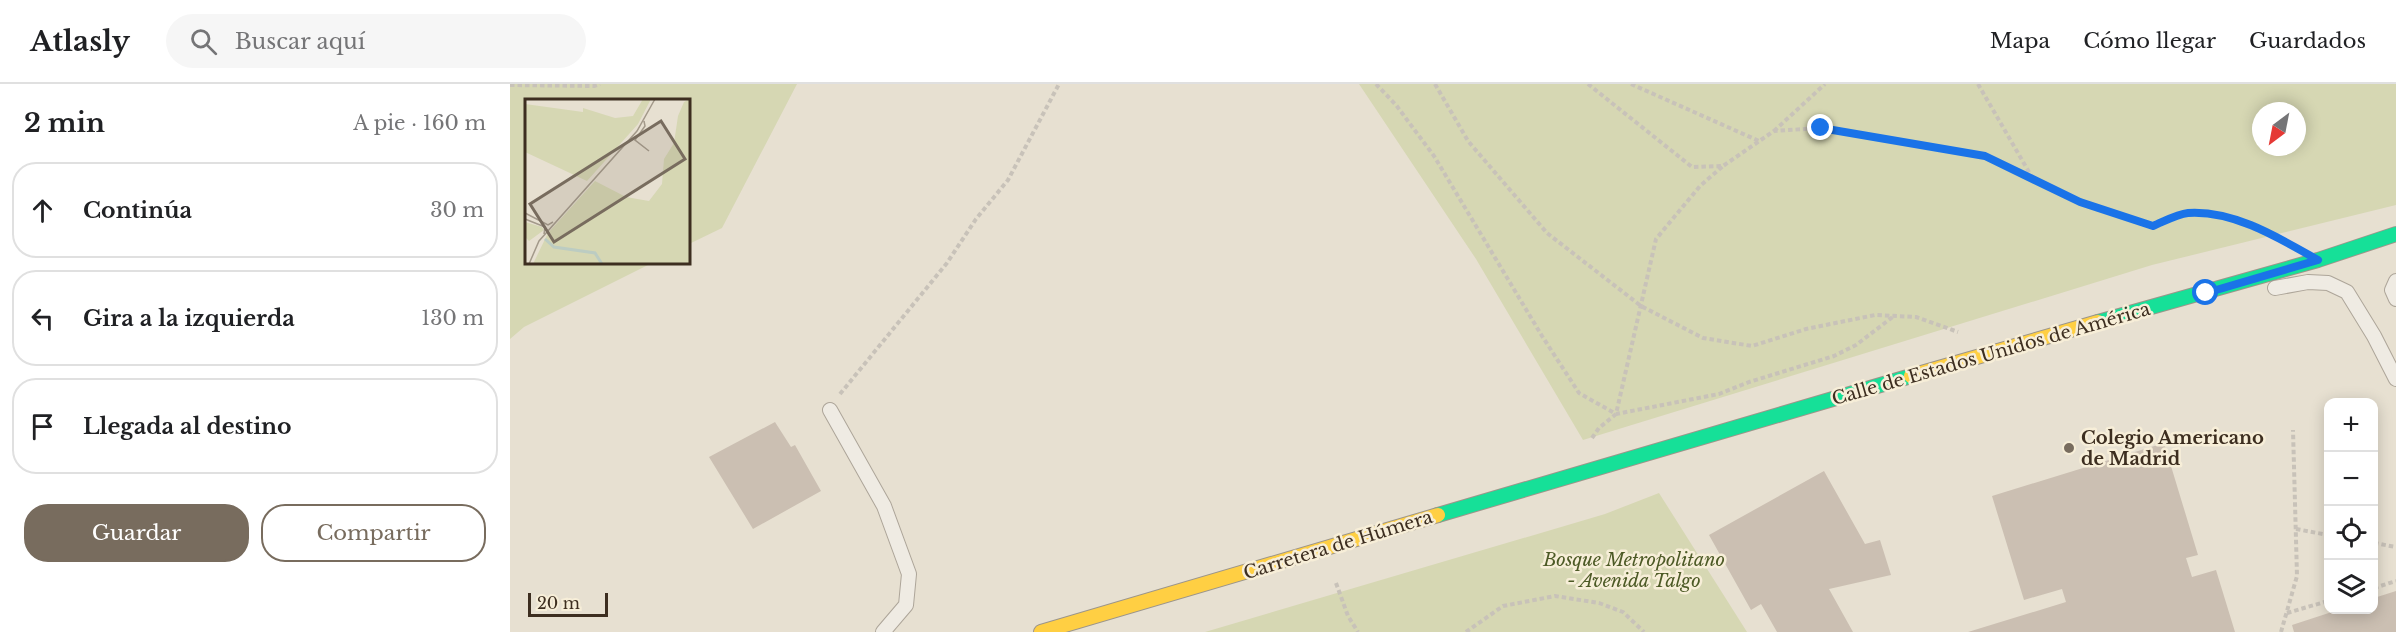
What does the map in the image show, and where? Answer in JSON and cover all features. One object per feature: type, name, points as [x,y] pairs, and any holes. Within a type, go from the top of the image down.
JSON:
[{"type":"main road","name":"Calle de Estados Unidos de América","points":[[1635,457],[1988,353],[2206,293],[2348,251],[2396,234]]},
{"type":"main road","name":"Calle de Estados Unidos de América","points":[[2348,251],[2396,241]]},
{"type":"main road","name":"Carretera de Húmera","points":[[1041,632],[1635,457]]},
{"type":"lane","points":[[2396,281],[2392,290],[2396,299]]},
{"type":"lane","points":[[2206,293],[2251,292],[2308,282],[2328,283],[2347,292],[2374,336],[2396,379]]},
{"type":"lane","points":[[830,410],[884,506],[909,574],[906,606],[883,632]]},
{"type":"path","points":[[510,85],[594,86],[600,84]]},
{"type":"path","points":[[830,410],[843,389],[947,263],[976,219],[1008,180],[1059,84]]},
{"type":"path","points":[[1376,84],[1396,105],[1434,156],[1542,336],[1579,393],[1616,414]]},
{"type":"path","points":[[1435,84],[1468,141],[1547,233],[1641,306],[1703,338],[1752,346],[1806,329],[1863,317],[1875,315],[1916,317],[1954,329],[1988,353]]},
{"type":"path","points":[[1588,84],[1692,167],[1723,166]]},
{"type":"path","points":[[1631,84],[1759,141]]},
{"type":"path","points":[[1616,414],[1656,239],[1700,186],[1723,166],[1774,131],[1825,84]]},
{"type":"path","points":[[1978,84],[2033,180]]},
{"type":"path","points":[[1774,131],[1821,128],[1985,156],[2080,202],[2153,226],[2186,213],[2222,216],[2284,241]]},
{"type":"path","points":[[1593,468],[1590,441],[1599,428],[1616,414],[1719,394],[1749,382],[1834,356],[1856,345],[1894,316]]},
{"type":"path","points":[[2281,632],[2297,576],[2293,430]]},
{"type":"path","points":[[2296,529],[2324,534]]},
{"type":"path","points":[[2378,544],[2396,547]]},
{"type":"path","points":[[2378,587],[2396,582]]},
{"type":"path","points":[[1336,583],[1348,616],[1358,632]]},
{"type":"path","points":[[1466,632],[1503,606],[1556,596],[1599,603],[1623,612],[1644,632]]},
{"type":"path","points":[[2286,613],[2324,602]]},
{"type":"green space","points":[[510,84],[797,84],[722,228],[690,244],[690,99],[525,99],[525,264],[650,264],[524,327],[510,339]]},
{"type":"green space","points":[[1359,84],[2396,84],[2396,205],[2152,265],[1583,440],[1476,259]]},
{"type":"green space","name":"Bosque Metropolitano - Avenida Talgo","points":[[1659,493],[1747,632],[1205,632],[1605,514]]},
{"type":"building","points":[[775,422],[791,447],[795,445],[821,491],[753,529],[709,457]]},
{"type":"building","points":[[2164,443],[2198,555],[2186,558],[2192,577],[2216,570],[2235,632],[1968,632],[2066,602],[2062,589],[2024,600],[1992,496]]},
{"type":"building","points":[[1824,471],[1865,544],[1880,540],[1891,575],[1829,589],[1853,632],[1777,632],[1761,604],[1751,610],[1709,535]]},
{"type":"building","points":[[2396,591],[2396,632],[2294,632],[2292,625],[2326,614],[2378,614],[2378,597]]},
{"type":"traffic: fast","points":[[2098,322],[2318,260],[2396,234]]},
{"type":"traffic: fast","points":[[1438,515],[1911,376]]},
{"type":"traffic: slow","points":[[1911,376],[2098,322]]},
{"type":"traffic: slow","points":[[1041,632],[1438,515]]},
{"type":"place","name":"Colegio Americano de Madrid","points":[[2069,448]]},
{"type":"route","points":[[1821,128],[1985,156],[2080,202],[2153,226],[2186,213],[2222,216],[2268,233],[2318,260],[2206,293]]}]
